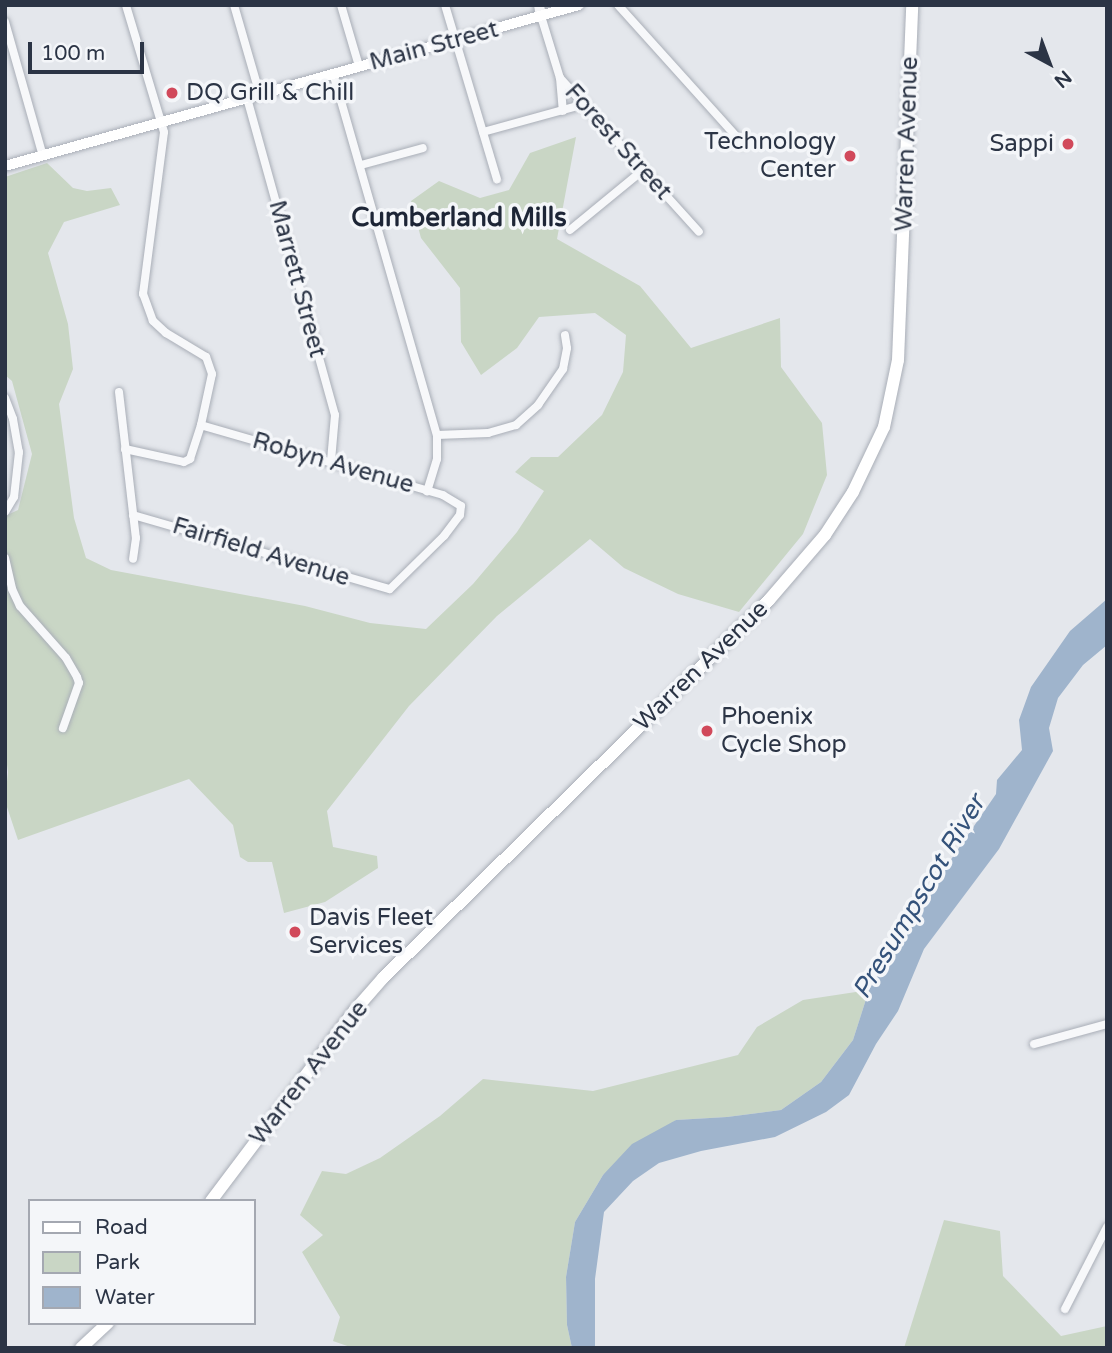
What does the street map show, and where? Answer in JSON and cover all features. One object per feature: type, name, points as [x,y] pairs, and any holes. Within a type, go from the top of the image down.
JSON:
[{"type":"main road","name":"Main Street","points":[[5,166],[456,40],[540,11],[579,5]]},
{"type":"main road","name":"Warren Avenue","points":[[213,1199],[355,1010],[383,978],[769,600],[825,535],[853,492],[884,427],[898,360],[912,5]]},
{"type":"main road","points":[[80,1348],[106,1325]]},
{"type":"street","points":[[125,449],[184,462],[193,453],[211,382],[210,365],[206,356],[160,328],[149,314],[143,294],[165,138],[126,5]]},
{"type":"street","points":[[234,5],[260,95]]},
{"type":"street","points":[[341,5],[359,66]]},
{"type":"street","points":[[446,5],[497,179]]},
{"type":"street","points":[[618,5],[743,144]]},
{"type":"street","name":"Forest Street","points":[[540,11],[561,78],[699,232]]},
{"type":"street","points":[[5,22],[43,156]]},
{"type":"street","points":[[333,73],[437,435],[437,459],[427,491]]},
{"type":"street","points":[[561,78],[563,111]]},
{"type":"street","name":"Marrett Street","points":[[247,98],[335,415],[331,461]]},
{"type":"street","points":[[483,132],[585,104]]},
{"type":"street","points":[[361,165],[423,148]]},
{"type":"street","points":[[570,230],[643,170]]},
{"type":"street","points":[[437,435],[488,433],[516,425],[538,405],[563,369],[567,348],[565,335]]},
{"type":"street","points":[[119,392],[136,538],[133,559]]},
{"type":"street","points":[[5,398],[13,419],[19,452],[14,498],[5,512]]},
{"type":"street","name":"Robyn Avenue","points":[[201,425],[331,461],[454,500],[461,506],[454,526],[390,589]]},
{"type":"street","name":"Fairfield Avenue","points":[[133,515],[390,589]]},
{"type":"street","points":[[5,558],[12,589],[20,606],[66,658],[77,677],[79,683],[63,728]]},
{"type":"street","points":[[1034,1044],[1107,1024]]},
{"type":"street","points":[[1065,1309],[1107,1227]]},
{"type":"green space","points":[[576,137],[557,239],[640,286],[691,348],[780,318],[781,367],[822,423],[827,475],[803,534],[739,612],[678,594],[624,568],[590,539],[497,616],[409,706],[327,811],[333,847],[377,856],[378,868],[325,902],[284,913],[272,862],[248,862],[240,857],[233,825],[189,779],[18,840],[5,801],[8,772],[5,750],[5,516],[18,510],[32,454],[12,381],[5,375],[5,177],[47,163],[73,188],[87,191],[111,188],[120,205],[64,222],[48,253],[68,324],[73,369],[59,404],[74,518],[86,558],[111,570],[305,606],[370,623],[426,629],[473,584],[517,532],[544,491],[515,472],[531,457],[558,457],[602,415],[623,372],[626,335],[595,313],[539,317],[517,348],[481,375],[461,342],[460,288],[421,238],[411,201],[439,181],[480,198],[509,190],[530,153]]},
{"type":"green space","points":[[869,990],[853,1040],[821,1082],[781,1110],[676,1120],[603,1175],[575,1222],[566,1277],[567,1325],[572,1348],[353,1348],[333,1341],[340,1317],[302,1252],[323,1235],[300,1215],[322,1171],[346,1174],[380,1158],[440,1116],[483,1079],[593,1091],[738,1055],[757,1027],[803,1000]]},
{"type":"green space","points":[[944,1220],[1000,1231],[1003,1276],[1061,1336],[1107,1326],[1107,1348],[904,1348]]},
{"type":"water","points":[[1107,599],[1107,645],[1083,665],[1058,698],[1049,728],[1053,751],[999,849],[924,949],[898,1011],[876,1044],[849,1095],[826,1112],[775,1137],[701,1151],[659,1163],[633,1181],[604,1212],[595,1279],[595,1348],[572,1348],[567,1325],[566,1277],[575,1222],[603,1175],[632,1144],[676,1120],[781,1110],[821,1082],[853,1040],[869,990],[919,906],[996,794],[997,780],[1022,750],[1019,720],[1031,687],[1070,631]]},
{"type":"place","name":"DQ Grill & Chill","points":[[172,93]]},
{"type":"place","name":"Sappi","points":[[1068,144]]},
{"type":"place","name":"Technology Center","points":[[850,156]]},
{"type":"place","name":"Phoenix Cycle Shop","points":[[707,731]]},
{"type":"place","name":"Davis Fleet Services","points":[[295,932]]},
{"type":"district","name":"Cumberland Mills","points":[[459,218]]},
{"type":"water label","name":"Presumpscot River","points":[[919,897]]}]
